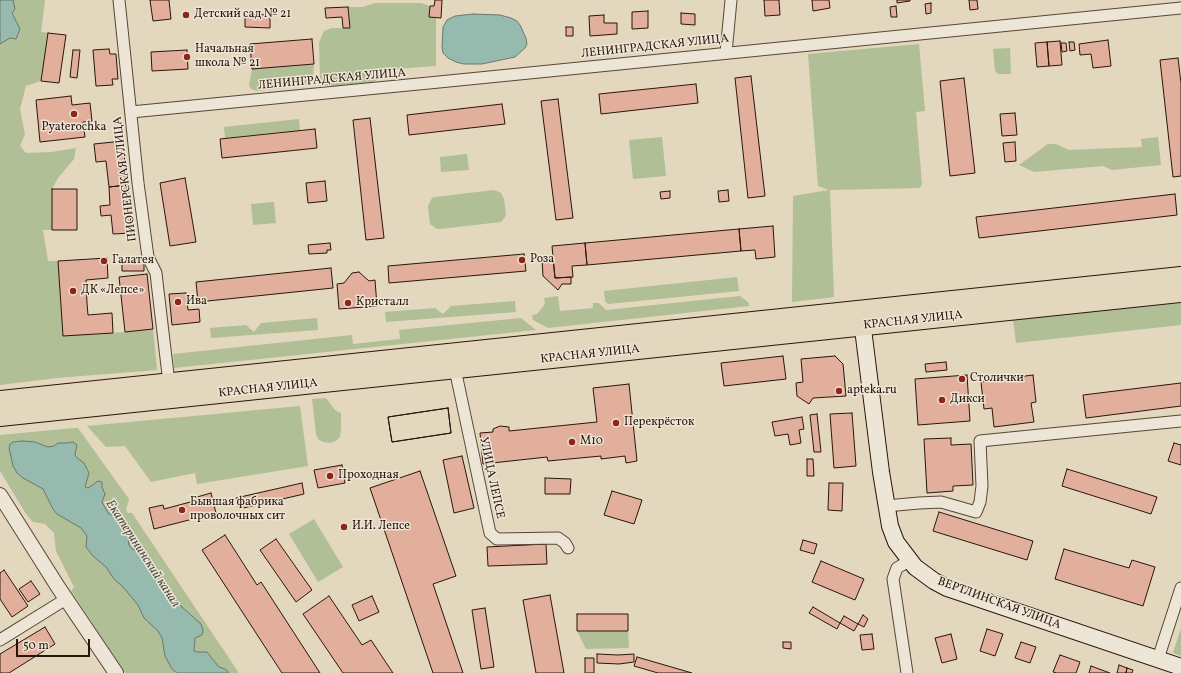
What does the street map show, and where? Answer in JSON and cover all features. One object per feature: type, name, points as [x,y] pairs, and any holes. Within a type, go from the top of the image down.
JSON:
[{"type":"highway","name":"КРАСНАЯ УЛИЦА","points":[[0,417],[456,369],[1181,276]]},
{"type":"highway","name":"КРАСНАЯ УЛИЦА","points":[[0,400],[862,318],[1181,293]]},
{"type":"main road","name":"ВЕРТЛИНСКАЯ УЛИЦА","points":[[862,318],[886,506],[890,526],[896,542],[909,561],[922,573],[947,588],[1181,667]]},
{"type":"street","name":"ПИОНЕРСКАЯ УЛИЦА","points":[[119,0],[138,183],[147,251],[148,257],[156,273],[168,383],[164,400]]},
{"type":"street","points":[[726,53],[731,0]]},
{"type":"street","name":"ЛЕНИНГРАДСКАЯ УЛИЦА","points":[[131,112],[1181,8]]},
{"type":"street","name":"УЛИЦА ЛЕПСЕ","points":[[456,369],[490,533],[497,539],[558,538],[568,548]]},
{"type":"street","points":[[886,506],[941,502],[976,512],[980,502],[982,486],[980,441],[1181,421]]},
{"type":"street","points":[[0,495],[66,599],[116,673]]},
{"type":"street","points":[[907,673],[893,579],[897,568],[909,561]]},
{"type":"street","points":[[1158,659],[1181,588]]},
{"type":"street","points":[[0,640],[66,599]]},
{"type":"green space","points":[[0,0],[45,0],[41,32],[48,33],[41,81],[26,86],[20,109],[25,134],[20,146],[26,153],[52,152],[76,148],[74,159],[58,178],[52,189],[52,230],[43,230],[48,261],[58,261],[63,336],[153,329],[157,370],[57,378],[0,385]]},
{"type":"green space","points":[[375,3],[421,3],[430,6],[430,17],[436,18],[436,66],[394,69],[372,83],[332,87],[325,85],[320,78],[319,42],[324,31],[332,28],[350,28],[348,7],[363,7]]},
{"type":"green space","points":[[919,44],[925,111],[916,112],[922,184],[920,188],[830,190],[834,297],[792,302],[793,196],[829,190],[818,186],[808,54]]},
{"type":"green space","points":[[1010,48],[1011,74],[998,74],[995,71],[993,49]]},
{"type":"green space","points":[[314,64],[313,79],[307,85],[257,91],[251,89],[249,85],[252,69]]},
{"type":"green space","points":[[299,119],[300,130],[225,138],[224,127]]},
{"type":"green space","points":[[662,137],[666,176],[633,179],[629,140]]},
{"type":"green space","points":[[1158,137],[1161,165],[1112,170],[1103,166],[1034,172],[1019,165],[1048,144],[1056,144],[1069,150],[1142,147],[1141,139]]},
{"type":"green space","points":[[467,154],[469,170],[441,172],[440,157]]},
{"type":"green space","points":[[494,190],[501,193],[504,199],[506,214],[501,222],[440,229],[437,229],[430,224],[428,206],[432,198]]},
{"type":"green space","points":[[274,202],[276,223],[253,225],[251,204]]},
{"type":"green space","points":[[737,277],[739,291],[608,304],[605,301],[604,291]]},
{"type":"green space","points":[[558,296],[560,311],[593,308],[593,303],[599,303],[606,310],[740,296],[749,303],[749,306],[548,328],[533,320],[532,315],[537,314],[545,304],[544,298]]},
{"type":"green space","points":[[515,301],[516,312],[386,322],[385,312],[435,308],[443,314],[451,306]]},
{"type":"green space","points":[[1181,303],[1181,325],[1016,343],[1013,319]]},
{"type":"green space","points":[[317,318],[318,330],[211,338],[210,328],[246,325],[254,332],[261,323]]},
{"type":"green space","points":[[521,318],[536,330],[174,368],[173,354],[352,335],[353,344],[400,339],[399,330]]},
{"type":"green space","points":[[326,398],[335,410],[341,413],[340,437],[336,441],[330,443],[323,442],[318,439],[316,434],[312,399]]},
{"type":"green space","points":[[300,406],[308,466],[197,484],[195,473],[151,482],[125,446],[106,447],[87,426]]},
{"type":"green space","points":[[78,428],[129,499],[126,510],[128,513],[132,513],[239,673],[125,673],[71,591],[74,587],[56,551],[54,533],[45,524],[33,522],[26,514],[0,471],[0,435]]},
{"type":"green space","points":[[314,519],[343,567],[318,582],[289,534]]},
{"type":"green space","points":[[1181,628],[1181,656],[1173,653]]},
{"type":"green space","points":[[577,631],[628,631],[629,648],[586,649]]},
{"type":"water","points":[[0,0],[13,0],[15,9],[12,13],[20,29],[16,39],[10,38],[0,44]]},
{"type":"water","points":[[473,14],[500,15],[517,21],[526,38],[527,44],[525,48],[515,57],[482,64],[464,64],[448,58],[443,53],[442,47],[443,27],[447,20],[455,16]]},
{"type":"water","name":"Екатерининский канал","points":[[13,442],[35,442],[48,447],[54,446],[58,443],[73,442],[77,445],[75,454],[76,457],[84,463],[89,473],[85,487],[88,488],[98,481],[102,482],[102,487],[105,494],[102,502],[108,513],[117,518],[128,538],[129,545],[132,549],[138,551],[146,557],[146,561],[149,565],[155,568],[172,596],[201,624],[203,630],[202,635],[195,638],[194,651],[207,652],[219,667],[225,669],[229,673],[177,673],[172,669],[165,656],[162,638],[158,631],[144,618],[138,605],[114,579],[106,567],[93,556],[86,547],[87,536],[81,528],[57,514],[43,489],[17,473],[13,466],[9,448],[10,444]]},
{"type":"building","points":[[150,0],[169,0],[171,19],[153,21]]},
{"type":"building","points":[[435,0],[442,0],[441,18],[429,17],[430,6],[434,6]]},
{"type":"building","points":[[764,0],[779,0],[780,15],[765,16]]},
{"type":"building","points":[[812,0],[829,0],[830,8],[813,11]]},
{"type":"building","points":[[897,0],[910,0],[910,1],[897,3]]},
{"type":"building","points":[[969,0],[977,0],[978,9],[970,10]]},
{"type":"building","points":[[931,3],[931,13],[926,14],[925,4]]},
{"type":"building","points":[[896,6],[897,17],[891,17],[890,7]]},
{"type":"building","points":[[348,7],[350,28],[343,28],[342,17],[326,18],[325,8]]},
{"type":"building","points":[[648,11],[648,28],[632,29],[632,12]]},
{"type":"building","points":[[681,13],[695,14],[695,25],[681,24]]},
{"type":"building","points":[[245,14],[270,15],[270,28],[245,27]]},
{"type":"building","points":[[604,15],[604,23],[617,23],[617,34],[590,36],[589,16]]},
{"type":"building","points":[[566,27],[573,27],[573,36],[566,36]]},
{"type":"building","points":[[48,33],[66,35],[59,83],[41,81]]},
{"type":"building","points":[[312,39],[314,64],[252,69],[250,44]]},
{"type":"building","points":[[1108,40],[1111,66],[1093,68],[1091,54],[1080,55],[1079,44]]},
{"type":"building","points":[[1060,41],[1062,65],[1049,66],[1047,42]]},
{"type":"building","points":[[1047,42],[1049,66],[1037,67],[1035,43]]},
{"type":"building","points":[[1069,42],[1074,42],[1075,50],[1070,51]]},
{"type":"building","points":[[1061,43],[1066,43],[1067,51],[1062,52]]},
{"type":"building","points":[[109,49],[110,54],[116,54],[118,79],[112,79],[113,85],[96,86],[93,50]]},
{"type":"building","points":[[73,50],[80,50],[77,78],[70,77]]},
{"type":"building","points":[[187,50],[188,69],[152,71],[151,52]]},
{"type":"building","points":[[1178,58],[1181,83],[1181,176],[1173,177],[1160,60]]},
{"type":"building","points":[[751,76],[765,196],[748,198],[735,78]]},
{"type":"building","points":[[964,78],[975,173],[950,176],[940,81]]},
{"type":"building","points":[[696,84],[698,103],[601,114],[599,94]]},
{"type":"building","points":[[71,96],[72,105],[90,103],[92,121],[83,122],[85,137],[40,142],[36,100]]},
{"type":"building","points":[[558,99],[573,218],[556,220],[541,101]]},
{"type":"building","points":[[502,104],[505,124],[409,135],[407,115]]},
{"type":"building","points":[[1015,113],[1017,135],[1002,136],[1000,114]]},
{"type":"building","points":[[370,118],[384,238],[366,240],[353,120]]},
{"type":"building","points":[[315,129],[317,148],[222,158],[220,139]]},
{"type":"building","points":[[123,141],[127,185],[109,187],[106,161],[96,162],[94,144]]},
{"type":"building","points":[[1015,142],[1016,161],[1005,162],[1003,143]]},
{"type":"building","points":[[185,178],[196,242],[170,246],[160,183]]},
{"type":"building","points":[[325,181],[327,201],[308,203],[306,183]]},
{"type":"building","points":[[127,185],[132,233],[113,234],[111,215],[101,216],[100,206],[110,205],[109,187]]},
{"type":"building","points":[[52,189],[77,189],[77,230],[52,230]]},
{"type":"building","points":[[728,190],[729,201],[719,202],[718,191]]},
{"type":"building","points":[[670,191],[670,198],[661,199],[660,192]]},
{"type":"building","points":[[1175,194],[1177,215],[979,238],[976,217]]},
{"type":"building","points":[[773,226],[775,257],[756,259],[755,250],[741,251],[739,229]]},
{"type":"building","points":[[739,229],[741,251],[587,265],[585,243]]},
{"type":"building","points":[[330,243],[331,250],[327,250],[327,253],[309,254],[308,245]]},
{"type":"building","points":[[585,243],[587,265],[572,266],[573,277],[555,278],[552,246]]},
{"type":"building","points":[[524,254],[526,271],[389,283],[388,266]]},
{"type":"building","name":"ДК «Лепсе»","points":[[107,258],[108,278],[86,280],[87,303],[88,315],[112,313],[113,333],[63,336],[58,261]]},
{"type":"building","points":[[553,259],[555,278],[571,277],[571,284],[562,284],[558,290],[543,276],[542,260]]},
{"type":"building","points":[[144,260],[144,271],[122,271],[122,261]]},
{"type":"building","points":[[331,268],[333,288],[198,302],[196,282]]},
{"type":"building","points":[[359,272],[369,281],[375,280],[377,306],[339,309],[337,284],[344,283],[352,273]]},
{"type":"building","points":[[147,274],[153,329],[125,332],[119,277]]},
{"type":"building","name":"Ива","points":[[186,293],[188,310],[199,309],[200,322],[172,325],[169,294]]},
{"type":"building","points":[[783,356],[786,379],[724,386],[721,363]]},
{"type":"building","points":[[835,356],[843,364],[846,396],[813,398],[809,404],[797,396],[796,383],[803,382],[801,359]]},
{"type":"building","points":[[946,362],[947,370],[926,372],[925,364]]},
{"type":"building","name":"Дикси","points":[[967,375],[970,421],[918,425],[915,379]]},
{"type":"building","points":[[1033,375],[1036,402],[1031,403],[1034,422],[994,427],[992,408],[984,409],[981,382]]},
{"type":"building","points":[[1181,383],[1181,406],[1086,418],[1083,395]]},
{"type":"building","points":[[629,384],[637,461],[626,463],[625,456],[601,459],[601,456],[548,461],[547,457],[483,464],[480,433],[493,432],[493,429],[500,426],[509,427],[509,431],[597,422],[593,388]]},
{"type":"building","points":[[448,408],[451,433],[392,442],[388,417]]},
{"type":"building","points":[[448,408],[451,433],[392,442],[388,417]]},
{"type":"building","points":[[852,413],[856,466],[834,468],[830,414]]},
{"type":"building","points":[[817,414],[821,452],[814,452],[810,415]]},
{"type":"building","points":[[802,417],[804,429],[799,430],[801,443],[790,445],[788,434],[775,436],[772,422]]},
{"type":"building","points":[[951,438],[951,445],[971,444],[973,485],[953,486],[953,491],[927,493],[924,439]]},
{"type":"building","points":[[1174,443],[1181,445],[1181,465],[1168,461]]},
{"type":"building","points":[[462,456],[474,508],[454,513],[443,460]]},
{"type":"building","points":[[807,459],[813,459],[814,476],[807,476]]},
{"type":"building","name":"Проходная","points":[[342,465],[345,483],[318,488],[314,470]]},
{"type":"building","points":[[1067,469],[1157,497],[1151,514],[1062,486]]},
{"type":"building","points":[[420,471],[456,576],[433,584],[463,673],[433,673],[370,488]]},
{"type":"building","points":[[545,478],[571,479],[570,494],[545,494]]},
{"type":"building","points":[[302,483],[304,494],[239,509],[236,498]]},
{"type":"building","points":[[829,483],[843,483],[842,511],[828,510]]},
{"type":"building","points":[[612,491],[642,500],[634,524],[604,515]]},
{"type":"building","name":"Бывшая фабрика проволочных сит","points":[[211,493],[216,513],[154,529],[149,508],[163,505],[164,509],[198,500],[197,497]]},
{"type":"building","points":[[939,512],[1033,541],[1027,560],[933,531]]},
{"type":"building","points":[[225,535],[257,585],[261,582],[320,673],[282,673],[202,550]]},
{"type":"building","points":[[276,539],[312,590],[296,602],[260,550]]},
{"type":"building","points":[[803,540],[817,544],[814,554],[800,550]]},
{"type":"building","points":[[546,544],[547,564],[488,566],[487,547]]},
{"type":"building","points":[[1064,549],[1129,568],[1132,560],[1155,567],[1143,606],[1055,579]]},
{"type":"building","points":[[821,561],[864,579],[855,600],[812,582]]},
{"type":"building","points":[[4,570],[28,606],[12,617],[0,599],[0,573]]},
{"type":"building","points":[[31,581],[40,594],[28,602],[19,589]]},
{"type":"building","points":[[550,595],[564,673],[536,673],[523,600]]},
{"type":"building","points":[[329,596],[362,645],[371,640],[393,673],[343,673],[303,614]]},
{"type":"building","points":[[372,596],[379,612],[359,621],[352,605]]},
{"type":"building","points":[[813,607],[840,623],[837,629],[809,613]]},
{"type":"building","points":[[485,608],[494,667],[481,669],[472,610]]},
{"type":"building","points":[[577,614],[628,614],[628,631],[577,631]]},
{"type":"building","points":[[863,615],[868,619],[864,627],[858,624]]},
{"type":"building","points":[[844,616],[858,624],[854,631],[840,623]]},
{"type":"building","points":[[45,627],[55,644],[9,673],[0,673],[0,654]]},
{"type":"building","points":[[987,629],[1003,634],[995,656],[980,651]]},
{"type":"building","points":[[872,634],[874,649],[862,650],[860,635]]},
{"type":"building","points":[[951,634],[957,659],[942,663],[935,638]]},
{"type":"building","points":[[783,642],[791,642],[791,649],[783,648]]},
{"type":"building","points":[[1021,642],[1036,647],[1030,663],[1015,658]]},
{"type":"building","points":[[597,654],[634,654],[634,662],[619,664],[597,663]]},
{"type":"building","points":[[1060,655],[1080,662],[1076,673],[1053,672]]},
{"type":"building","points":[[637,657],[692,673],[658,673],[634,666]]},
{"type":"building","points":[[585,658],[594,658],[594,673],[585,673]]},
{"type":"building","points":[[1119,665],[1127,668],[1126,673],[1117,673]]},
{"type":"building","points":[[1091,666],[1110,673],[1089,673]]},
{"type":"building","points":[[1127,668],[1133,670],[1132,673],[1126,673]]},
{"type":"place","name":"Детский сад № 21","points":[[186,15]]},
{"type":"place","name":"Начальная школа № 21","points":[[187,57]]},
{"type":"place","name":"Pyaterochka","points":[[74,114]]},
{"type":"place","name":"Роза","points":[[522,260]]},
{"type":"place","name":"Галатея","points":[[104,261]]},
{"type":"place","name":"ДК «Лепсе»","points":[[73,291]]},
{"type":"place","name":"Ива","points":[[178,302]]},
{"type":"place","name":"Кристалл","points":[[348,303]]},
{"type":"place","name":"Столички","points":[[962,379]]},
{"type":"place","name":"apteka.ru","points":[[839,391]]},
{"type":"place","name":"Дикси","points":[[942,400]]},
{"type":"place","name":"Перекрёсток","points":[[616,423]]},
{"type":"place","name":"М10","points":[[572,442]]},
{"type":"place","name":"Проходная","points":[[330,476]]},
{"type":"place","name":"Бывшая фабрика проволочных сит","points":[[182,510]]},
{"type":"place","name":"И.И. Лепсе","points":[[344,527]]}]
